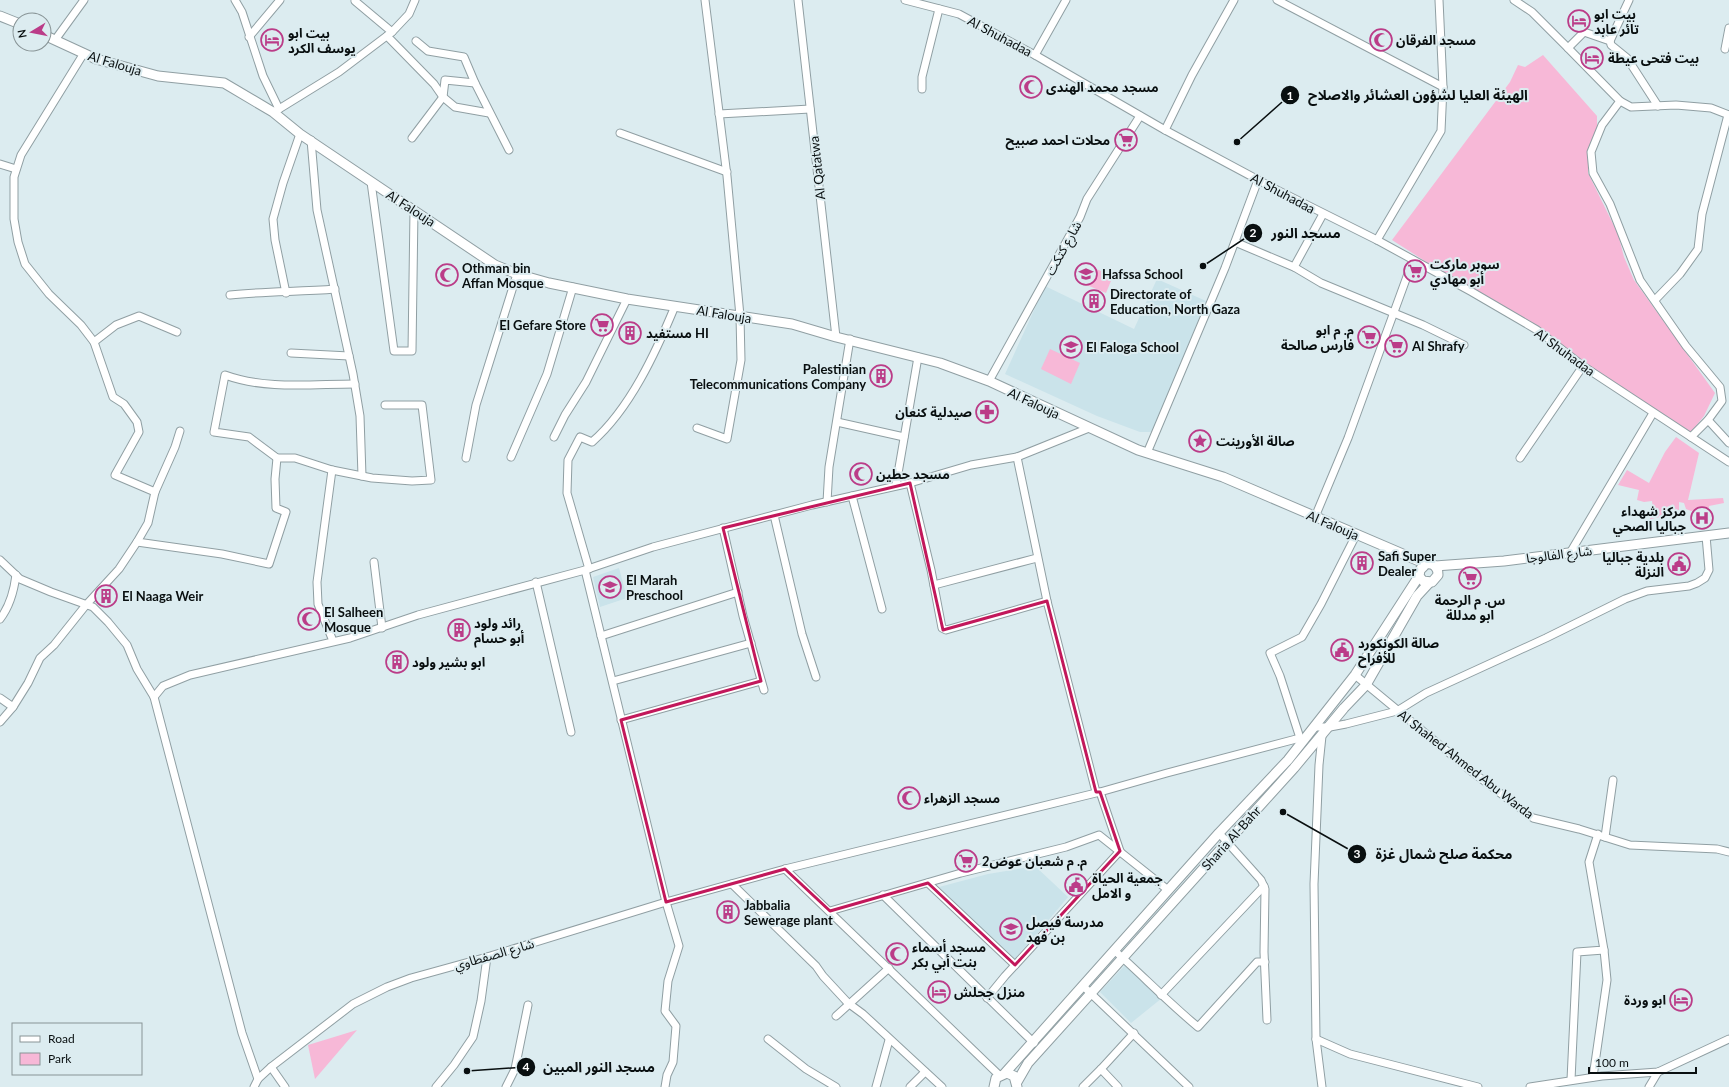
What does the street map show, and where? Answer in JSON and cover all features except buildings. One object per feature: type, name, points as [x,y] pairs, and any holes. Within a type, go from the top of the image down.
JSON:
[{"type":"main road","points":[[0,16],[12,21]]},
{"type":"main road","name":"Al Falouja","points":[[52,38],[96,58],[158,76],[224,83],[276,110],[300,134],[495,265],[517,274],[627,299],[792,324],[836,337],[850,339],[940,363],[989,381],[1089,428],[1147,453],[1223,477],[1315,518],[1431,565]]},
{"type":"main road","name":"شارع الفالوجا","points":[[1431,565],[1504,561],[1729,533]]},
{"type":"main road","points":[[1431,565],[1438,572],[1437,578],[1429,583],[1423,581],[1419,576],[1420,570],[1431,565]]},
{"type":"main road","name":"Sharia Al-Bahr","points":[[994,1087],[1002,1074],[1034,1043],[1219,833],[1288,760],[1301,740],[1314,727],[1355,675],[1419,576]]},
{"type":"main road","name":"Sharia Al-Bahr","points":[[1018,1085],[1028,1063],[1366,685],[1413,602],[1429,583]]},
{"type":"main road","points":[[1002,1074],[1011,1074],[1018,1085]]},
{"type":"street","points":[[56,40],[84,0]]},
{"type":"street","points":[[235,0],[242,12],[276,110],[338,72],[390,34],[409,14],[415,0]]},
{"type":"street","points":[[250,37],[280,0]]},
{"type":"street","points":[[355,0],[390,34],[443,96],[455,107],[489,113]]},
{"type":"street","points":[[697,428],[727,439],[741,360],[740,316],[727,172],[705,0]]},
{"type":"street","name":"Al Qatatwa","points":[[798,0],[836,337]]},
{"type":"street","name":"Al Shuhadaa","points":[[905,0],[959,14],[1035,54],[1165,130],[1323,214],[1377,240],[1472,292],[1537,330],[1583,366],[1729,462]]},
{"type":"street","points":[[1035,54],[1066,0]]},
{"type":"street","points":[[1165,130],[1192,75],[1234,0]]},
{"type":"street","points":[[1277,0],[1443,87]]},
{"type":"street","points":[[1377,240],[1441,131],[1443,87],[1439,0]]},
{"type":"street","points":[[1514,0],[1532,12],[1620,101],[1631,107],[1676,105],[1711,108],[1728,115],[1702,214],[1698,249],[1680,274],[1655,300]]},
{"type":"street","points":[[1610,41],[1629,0]]},
{"type":"street","points":[[922,89],[922,77],[939,9]]},
{"type":"street","points":[[1725,49],[1729,28]]},
{"type":"street","points":[[1568,48],[1584,32],[1610,41],[1611,45],[1627,58],[1658,106]]},
{"type":"street","points":[[416,41],[428,51],[464,58],[489,113],[509,150]]},
{"type":"street","points":[[84,53],[21,155],[14,178],[14,219],[18,242],[25,264],[49,294],[81,325],[94,342],[113,397],[124,404],[137,422],[139,432],[115,475],[155,492]]},
{"type":"street","points":[[412,138],[443,96],[445,80],[475,83]]},
{"type":"street","points":[[1620,101],[1602,125],[1591,152],[1593,173],[1610,204],[1640,280],[1686,346],[1720,387],[1722,401],[1708,420],[1691,437]]},
{"type":"street","points":[[719,114],[810,109]]},
{"type":"street","name":"شارع كتكت","points":[[989,381],[1080,217],[1087,199],[1140,116]]},
{"type":"street","points":[[620,133],[727,172]]},
{"type":"street","points":[[286,293],[275,240],[273,219],[283,182],[300,134]]},
{"type":"street","points":[[311,140],[317,210],[355,384],[360,416],[362,476]]},
{"type":"street","points":[[0,164],[16,170]]},
{"type":"street","points":[[1147,453],[1235,242],[1258,180]]},
{"type":"street","points":[[371,182],[394,351],[412,351],[414,210]]},
{"type":"street","points":[[1294,267],[1323,214]]},
{"type":"street","points":[[1235,242],[1294,267],[1321,283],[1392,312],[1464,345]]},
{"type":"street","points":[[1315,518],[1348,438],[1392,312],[1413,260]]},
{"type":"street","points":[[466,458],[476,405],[517,274]]},
{"type":"street","points":[[511,457],[547,374],[573,287]]},
{"type":"street","points":[[230,295],[265,291],[286,293],[335,289]]},
{"type":"street","points":[[554,437],[565,415],[586,382],[627,299]]},
{"type":"street","points":[[666,1087],[667,1075],[673,1062],[676,1026],[665,1011],[668,981],[679,946],[666,902],[621,720],[587,570],[567,493],[568,460],[580,437],[592,442],[610,425],[636,385],[660,342],[675,306]]},
{"type":"street","points":[[94,342],[116,324],[139,316],[177,332]]},
{"type":"street","points":[[827,502],[829,466],[850,339]]},
{"type":"street","points":[[291,353],[349,356]]},
{"type":"street","points":[[896,485],[918,357]]},
{"type":"street","points":[[1520,458],[1583,366]]},
{"type":"street","points":[[355,384],[282,385],[253,383],[225,375],[214,432],[249,437],[277,458],[294,458],[332,470],[362,476],[412,481],[431,480],[422,405],[385,405]]},
{"type":"street","points":[[1570,553],[1654,413]]},
{"type":"street","points":[[1708,420],[1729,442]]},
{"type":"street","points":[[837,422],[904,437]]},
{"type":"street","points":[[154,697],[163,686],[190,675],[382,628],[418,615],[536,582],[587,570],[653,547],[723,528],[896,485],[910,483],[971,465],[1017,457],[1089,428]]},
{"type":"street","points":[[0,722],[13,707],[40,658],[54,645],[86,605],[119,569],[137,542],[148,523],[155,492],[175,447],[180,431]]},
{"type":"street","points":[[1017,457],[1047,601],[1098,792],[1120,851]]},
{"type":"street","points":[[137,542],[222,554],[269,564],[286,512],[276,508],[275,479],[277,458]]},
{"type":"street","points":[[332,470],[316,582],[318,604],[333,641]]},
{"type":"street","points":[[910,483],[934,585],[942,628],[946,630],[1047,601]]},
{"type":"street","points":[[852,496],[882,609]]},
{"type":"street","points":[[774,515],[802,634],[816,677]]},
{"type":"street","points":[[723,528],[764,690]]},
{"type":"street","points":[[1301,740],[1280,676],[1270,652],[1302,637],[1321,604],[1356,535]]},
{"type":"street","points":[[1314,727],[1330,727],[1397,711],[1426,693],[1546,638],[1625,599],[1646,591],[1689,586],[1697,583],[1705,578],[1708,570],[1706,536]]},
{"type":"street","points":[[934,585],[1036,558]]},
{"type":"street","points":[[0,560],[16,576],[51,592],[93,607],[127,645],[137,669],[154,697],[242,1033],[258,1080]]},
{"type":"street","points":[[374,562],[382,628]]},
{"type":"street","points":[[0,619],[5,612],[14,591],[16,576]]},
{"type":"street","points":[[536,582],[571,732]]},
{"type":"street","points":[[601,636],[738,592]]},
{"type":"street","points":[[613,682],[751,643]]},
{"type":"street","name":"Al Shahed Ahmed Abu Warda","points":[[1355,675],[1397,711],[1533,818],[1630,845],[1717,849],[1729,852]]},
{"type":"street","points":[[621,720],[761,682]]},
{"type":"street","points":[[0,698],[13,707]]},
{"type":"street","points":[[1322,736],[1319,765],[1314,884],[1316,1039],[1322,1087]]},
{"type":"street","name":"شارع الصفطاوي","points":[[254,1087],[258,1080],[271,1067],[353,1004],[387,987],[666,902],[785,869],[1098,792],[1167,773],[1301,740]]},
{"type":"street","points":[[1593,1077],[1607,980],[1604,950],[1589,862],[1602,836],[1613,780]]},
{"type":"street","points":[[1219,833],[1226,843],[1261,880],[1264,886],[1267,1020]]},
{"type":"street","points":[[830,911],[883,894],[1066,847],[1099,835],[1168,890]]},
{"type":"street","points":[[988,998],[1015,965],[1120,851]]},
{"type":"street","points":[[785,869],[1002,1074]]},
{"type":"street","points":[[928,882],[1015,965]]},
{"type":"street","points":[[732,884],[816,966],[823,976],[848,1003],[863,1014],[889,1040],[942,1087]]},
{"type":"street","points":[[1161,994],[1264,886]]},
{"type":"street","points":[[883,894],[1034,1043]]},
{"type":"street","points":[[1571,1080],[1577,952],[1604,950]]},
{"type":"street","points":[[1115,951],[1172,1006],[1198,1027],[1257,962],[1265,962]]},
{"type":"street","points":[[436,1087],[454,1065],[473,1037],[481,1001],[487,957]]},
{"type":"street","points":[[836,1016],[848,1003],[889,968]]},
{"type":"street","points":[[1083,986],[1189,1087]]},
{"type":"street","points":[[506,1087],[515,1069],[528,1005]]},
{"type":"street","points":[[1083,1087],[1134,1034]]},
{"type":"street","points":[[768,1039],[806,1069],[836,1087]]},
{"type":"street","points":[[1316,1039],[1350,1054],[1478,1087]]},
{"type":"street","points":[[1530,1087],[1593,1077],[1658,1072],[1729,1039]]},
{"type":"street","points":[[876,1087],[889,1040]]},
{"type":"street","points":[[271,1067],[285,1087]]},
{"type":"street","points":[[1101,1069],[1118,1087]]},
{"type":"street","points":[[910,1087],[925,1072]]},
{"type":"street","points":[[1649,1087],[1658,1072]]},
{"type":"highlighted area","points":[[910,483],[943,630],[1047,601],[1096,792],[1100,792],[1120,851],[1015,965],[928,883],[830,911],[785,869],[666,902],[621,720],[761,681],[723,528]]},
{"type":"shaded area","points":[[1157,279],[1206,301],[1154,430],[1151,432],[1140,432],[1097,416],[1005,374],[1045,286],[1134,329]]},
{"type":"shaded area","name":"El Marah Preschool","points":[[619,568],[627,598],[600,607],[593,577]]},
{"type":"shaded area","name":"مدرسة فيصل بن فهد","points":[[1035,866],[1068,897],[1014,961],[939,887],[988,874]]},
{"type":"shaded area","points":[[1127,963],[1162,998],[1131,1023],[1100,992]]},
{"type":"green space","points":[[1543,55],[1597,116],[1597,131],[1588,150],[1588,173],[1618,234],[1624,257],[1634,280],[1715,393],[1704,416],[1691,432],[1583,366],[1503,311],[1392,240],[1510,82],[1518,65],[1525,67]]},
{"type":"green space","points":[[1084,264],[1113,276],[1106,293],[1077,281]]},
{"type":"green space","points":[[1050,349],[1080,363],[1071,384],[1041,369]]},
{"type":"green space","points":[[1676,437],[1699,453],[1688,500],[1723,498],[1724,503],[1709,506],[1709,508],[1691,511],[1686,509],[1684,503],[1679,502],[1679,510],[1670,511],[1666,516],[1650,519],[1653,509],[1652,501],[1644,502],[1637,500],[1639,490],[1618,485],[1627,470],[1649,483],[1665,452]]},
{"type":"green space","points":[[357,1030],[315,1079],[308,1045]]},
{"type":"place","name":"بيت ابو تائر عابد","points":[[1579,21]]},
{"type":"place","name":"بيت ابو يوسف الكرد","points":[[272,40]]},
{"type":"place","name":"مسجد الفرقان","points":[[1381,40]]},
{"type":"place","name":"بيت فتحى عيطة","points":[[1592,58]]},
{"type":"place","name":"مسجد محمد الهندى","points":[[1031,87]]},
{"type":"place","name":"محلات احمد صبيح","points":[[1126,140]]},
{"type":"place","name":"الهيئة العليا لشؤون العشائر والاصلاح","points":[[1237,142]]},
{"type":"place","name":"مسجد النور","points":[[1203,266]]},
{"type":"place","name":"سوبر ماركت أبو مهادي","points":[[1415,271]]},
{"type":"place","name":"Hafssa School","points":[[1086,274]]},
{"type":"place","name":"Othman bin Affan Mosque","points":[[447,275]]},
{"type":"place","name":"Directorate of Education, North Gaza","points":[[1094,301]]},
{"type":"place","name":"El Gefare Store","points":[[602,325]]},
{"type":"place","name":"مستفيد HI","points":[[630,333]]},
{"type":"place","name":"م. م ابو فارس صالحة","points":[[1369,337]]},
{"type":"place","name":"Al Shrafy","points":[[1396,346]]},
{"type":"place","name":"El Faloga School","points":[[1071,347]]},
{"type":"place","name":"Palestinian Telecommunications Company","points":[[881,376]]},
{"type":"place","name":"صيدلية كنعان","points":[[987,412]]},
{"type":"place","name":"صالة الأورينت","points":[[1200,441]]},
{"type":"place","name":"مسجد حطين","points":[[861,474]]},
{"type":"place","name":"مركز شهداء جباليا الصحي","points":[[1702,518]]},
{"type":"place","name":"Safi Super Dealer","points":[[1362,563]]},
{"type":"place","name":"بلدية جباليا النزلة","points":[[1679,564]]},
{"type":"place","name":"س. م الرحمة ابو مدللة","points":[[1470,578]]},
{"type":"place","name":"El Marah Preschool","points":[[610,587]]},
{"type":"place","name":"El Naaga Weir","points":[[106,596]]},
{"type":"place","name":"El Salheen Mosque","points":[[309,619]]},
{"type":"place","name":"رائد ولود أبو حسام","points":[[459,630]]},
{"type":"place","name":"صالة الكونكورد للأفراح","points":[[1342,650]]},
{"type":"place","name":"ابو بشير ولود","points":[[397,662]]},
{"type":"place","name":"مسجد الزهراء","points":[[909,798]]},
{"type":"place","name":"محكمة صلح شمال غزة","points":[[1283,812]]},
{"type":"place","name":"م. م شعبان عوض2","points":[[966,861]]},
{"type":"place","name":"جمعية الحياة و الامل","points":[[1076,885]]},
{"type":"place","name":"Jabbalia Sewerage plant","points":[[728,912]]},
{"type":"place","name":"مدرسة فيصل بن فهد","points":[[1011,929]]},
{"type":"place","name":"مسجد أسماء بنت أبي بكر","points":[[897,954]]},
{"type":"place","name":"منزل جحلش","points":[[939,992]]},
{"type":"place","name":"ابو وردة","points":[[1681,1000]]},
{"type":"place","name":"مسجد النور المبين","points":[[467,1071]]}]
